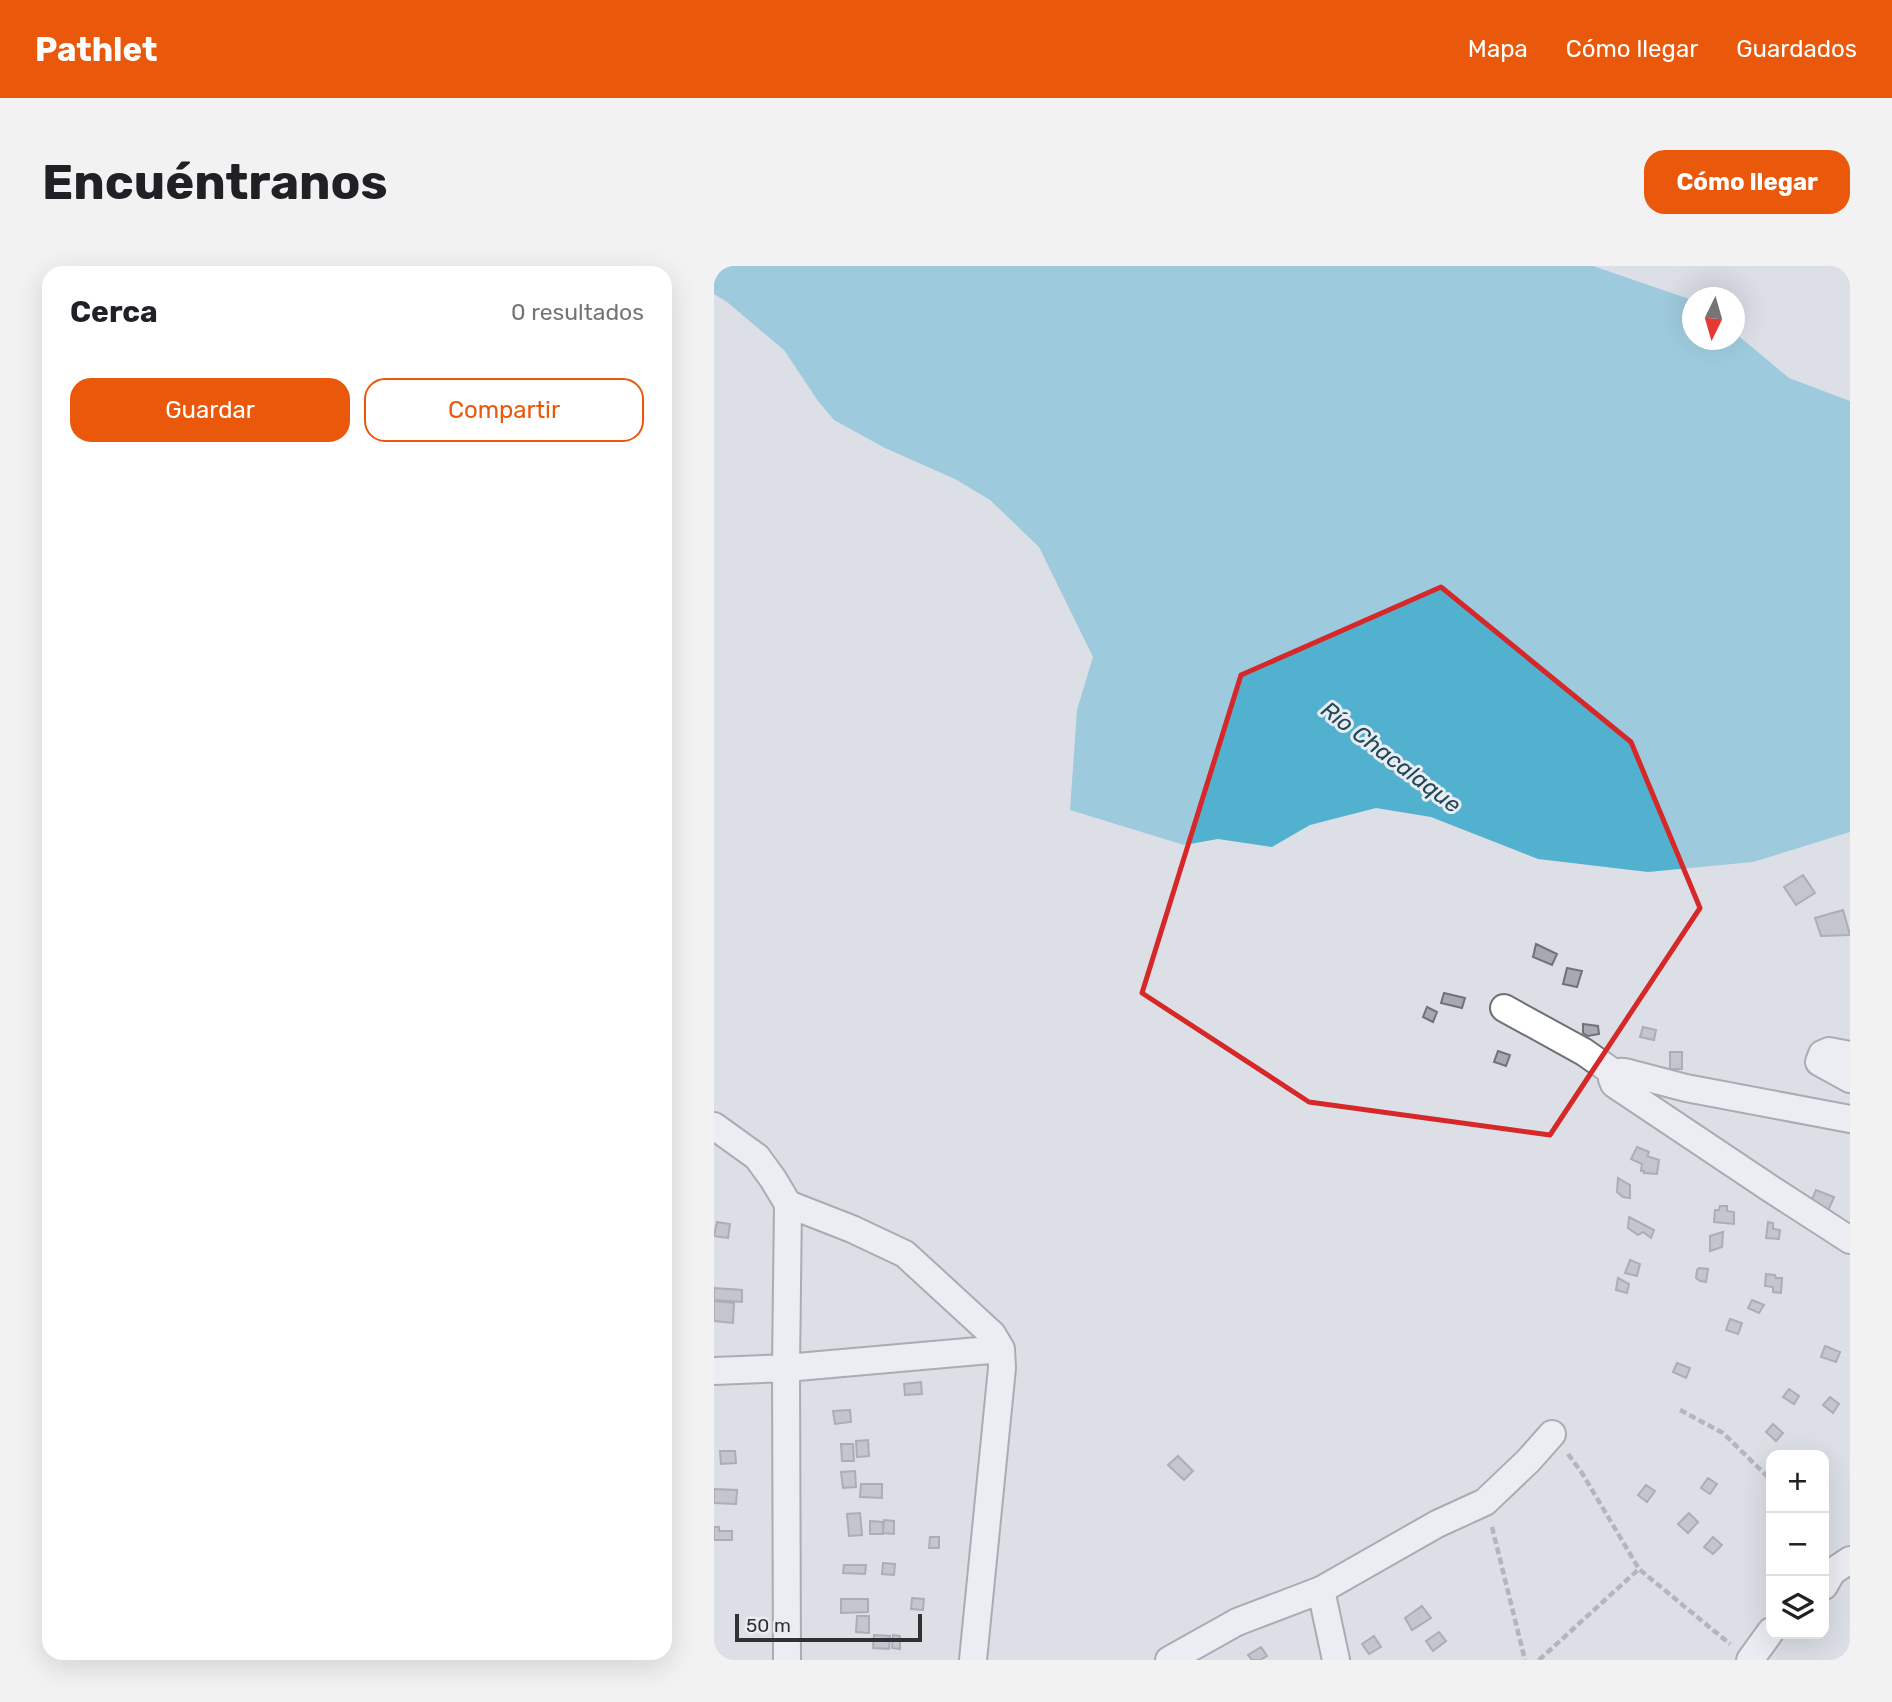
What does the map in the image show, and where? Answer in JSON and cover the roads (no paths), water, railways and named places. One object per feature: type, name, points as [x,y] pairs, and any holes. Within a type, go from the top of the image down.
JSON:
[{"type":"street","points":[[1504,1008],[1584,1052],[1615,1073]]},
{"type":"street","points":[[1850,1055],[1829,1051],[1822,1054],[1819,1062],[1850,1079]]},
{"type":"street","points":[[1850,1119],[1686,1088],[1625,1072],[1615,1073],[1612,1079],[1614,1084],[1850,1240]]},
{"type":"street","points":[[714,1126],[757,1157],[788,1204],[787,1660]]},
{"type":"street","points":[[788,1204],[852,1229],[905,1254],[992,1334],[1001,1349],[1002,1368],[974,1660]]},
{"type":"street","points":[[714,1371],[786,1368],[1001,1349]]},
{"type":"street","points":[[1169,1660],[1237,1622],[1321,1590],[1437,1524],[1485,1503],[1552,1434]]},
{"type":"street","points":[[1829,1577],[1832,1572],[1850,1560]]},
{"type":"street","points":[[1321,1590],[1336,1660]]},
{"type":"street","points":[[1750,1660],[1766,1638]]},
{"type":"water","name":"Río Chacalaque","points":[[714,266],[1593,266],[1682,297],[1682,350],[1745,350],[1745,341],[1789,378],[1850,401],[1850,832],[1753,862],[1648,872],[1538,859],[1431,817],[1376,808],[1310,825],[1272,847],[1218,839],[1184,845],[1070,810],[1077,710],[1093,657],[1039,547],[990,500],[955,479],[885,448],[834,420],[784,350],[714,294]]}]
